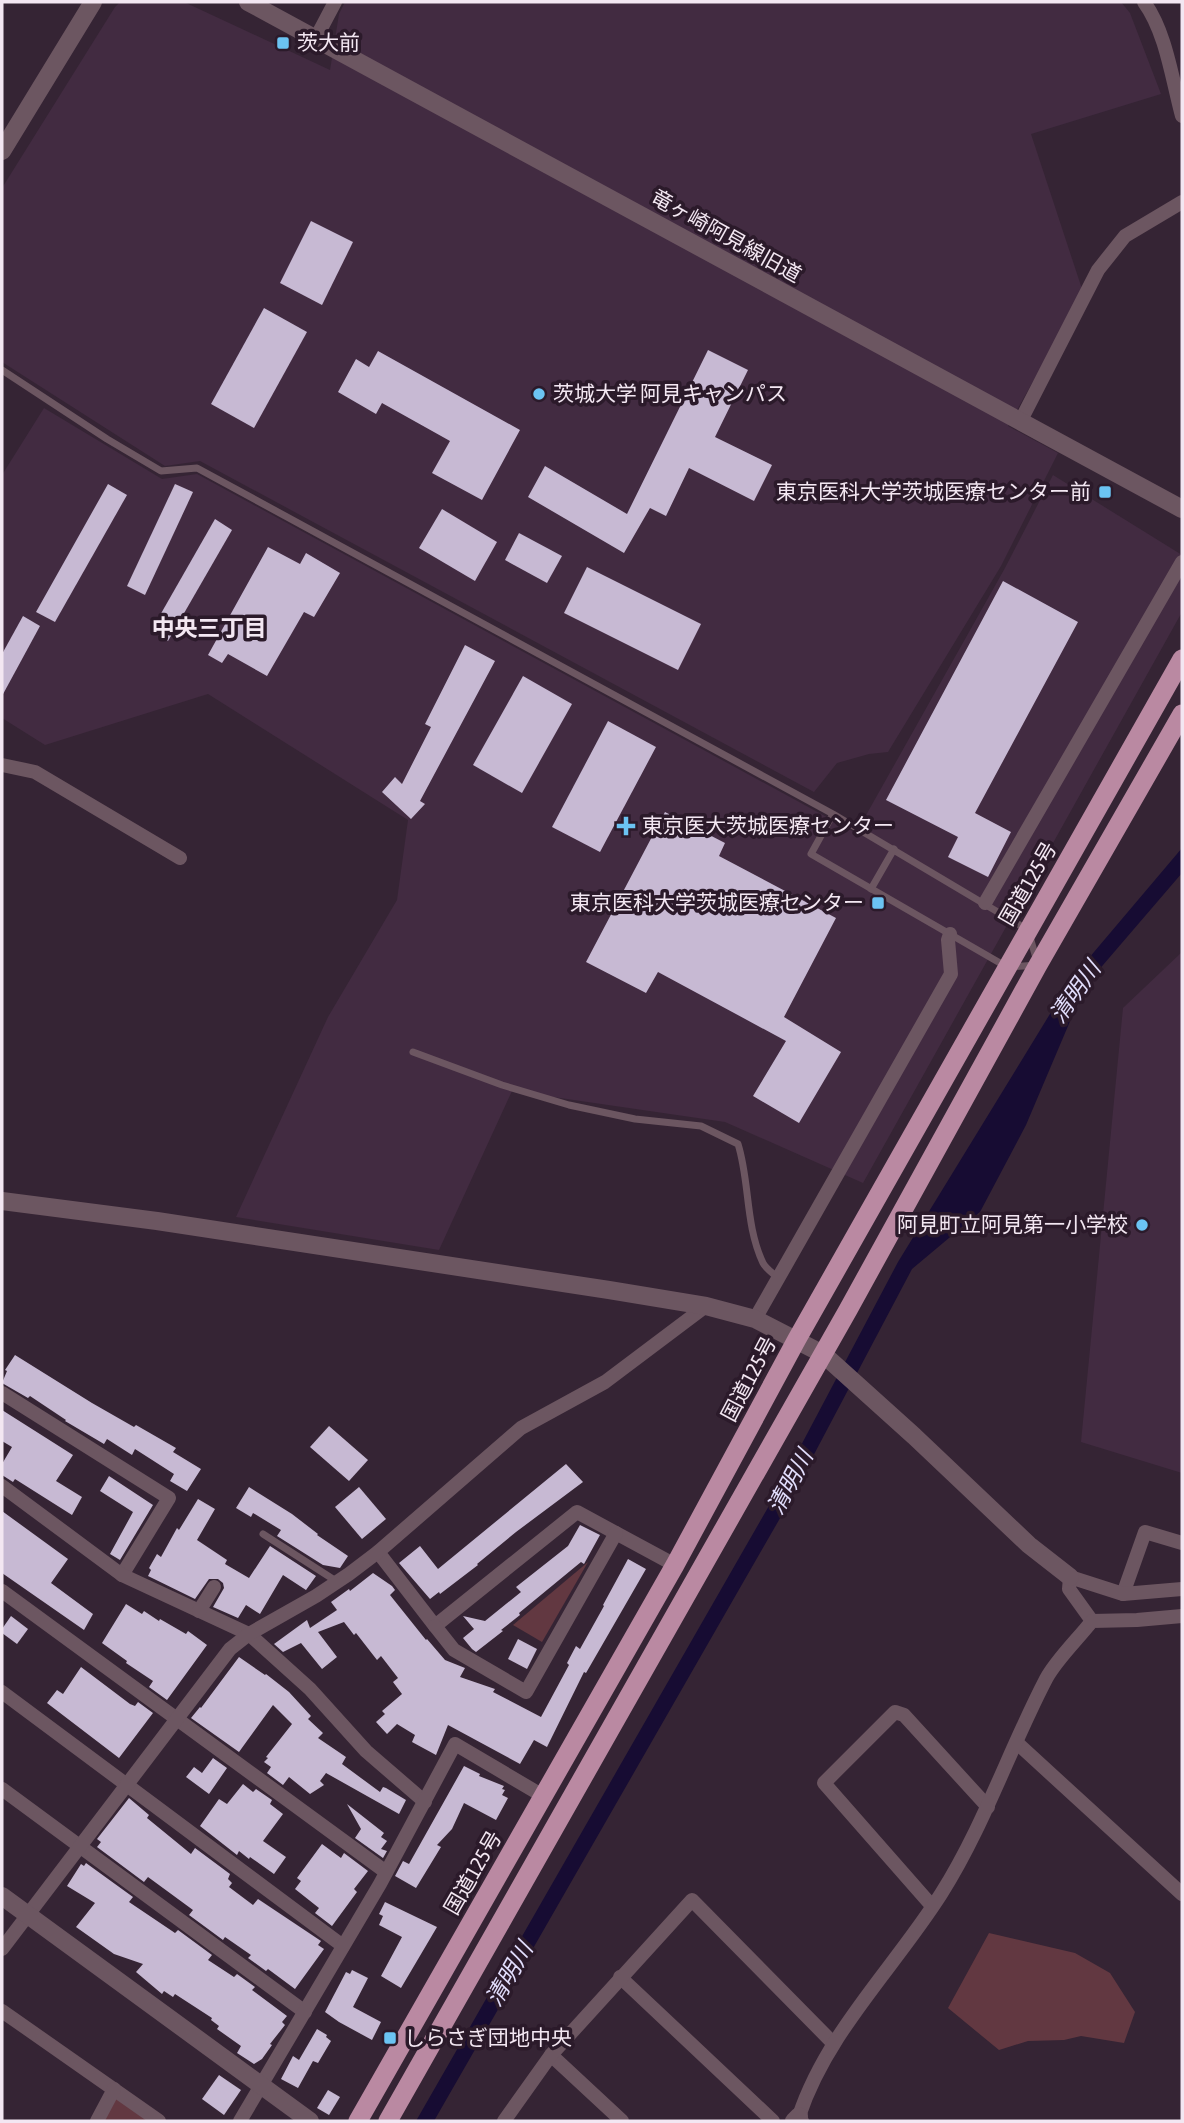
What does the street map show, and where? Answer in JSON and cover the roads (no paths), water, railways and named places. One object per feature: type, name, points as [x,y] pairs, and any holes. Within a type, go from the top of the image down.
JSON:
[{"type":"highway","name":"国道125号","points":[[358,2121],[675,1565],[797,1339],[1182,659]]},
{"type":"highway","points":[[388,2121],[1182,714]]},
{"type":"street","points":[[2,151],[93,2]]},
{"type":"street","name":"竜ヶ崎阿見線旧道","points":[[248,2],[1182,509]]},
{"type":"street","points":[[316,38],[335,2]]},
{"type":"street","points":[[1144,2],[1150,10],[1168,58],[1182,116]]},
{"type":"street","points":[[1020,422],[1098,270],[1125,236],[1182,202]]},
{"type":"street","points":[[985,903],[1182,562]]},
{"type":"street","points":[[2,765],[35,772],[180,858]]},
{"type":"street","points":[[755,1319],[951,974],[947,940],[950,934]]},
{"type":"street","points":[[2,1201],[157,1221],[706,1306],[755,1319],[823,1354],[1029,1545],[1070,1577],[1123,1594],[1182,1589]]},
{"type":"street","points":[[2,1949],[230,1649],[249,1634],[316,1596],[378,1552],[521,1428],[605,1382],[706,1306]]},
{"type":"street","points":[[2,1393],[169,1499],[122,1575]]},
{"type":"street","points":[[2,1486],[122,1575],[249,1634],[310,1689],[366,1751],[425,1802]]},
{"type":"street","points":[[435,1626],[578,1512],[675,1565]]},
{"type":"street","points":[[1123,1594],[1145,1532],[1182,1543]]},
{"type":"street","points":[[378,1552],[454,1650],[526,1692],[615,1534]]},
{"type":"street","points":[[1070,1577],[1069,1589],[1092,1621]]},
{"type":"street","points":[[200,1611],[214,1587]]},
{"type":"street","points":[[2,1591],[386,1872]]},
{"type":"street","points":[[799,2120],[810,2085],[834,2043],[942,1893],[988,1807],[1047,1677],[1092,1621],[1182,1616]]},
{"type":"street","points":[[2,1692],[343,1946]]},
{"type":"street","points":[[932,1906],[824,1783],[895,1712],[904,1715],[988,1807]]},
{"type":"street","points":[[1017,1743],[1182,1894]]},
{"type":"street","points":[[240,2121],[386,1872],[455,1744],[543,1796]]},
{"type":"street","points":[[2,1788],[305,2012]]},
{"type":"street","points":[[2,1896],[310,2121]]},
{"type":"street","points":[[504,2121],[551,2055],[692,1900],[834,2043]]},
{"type":"street","points":[[620,1977],[773,2121]]},
{"type":"street","points":[[2,2011],[159,2121]]},
{"type":"street","points":[[551,2055],[622,2121]]},
{"type":"street","points":[[97,2121],[114,2089]]},
{"type":"lane","points":[[2,370],[107,439],[162,471],[197,468],[834,814],[1028,930],[1038,965],[1007,967],[811,855],[834,814]]},
{"type":"lane","points":[[872,889],[894,849]]},
{"type":"lane","points":[[414,1052],[502,1086],[569,1105],[635,1119],[701,1126],[737,1144],[742,1157],[750,1223],[763,1265],[779,1278]]},
{"type":"lane","points":[[263,1534],[337,1582]]},
{"type":"water","name":"清明川","points":[[1182,848],[1182,873],[1085,986],[1026,1125],[980,1212],[912,1269],[783,1513],[434,2121],[416,2121],[770,1504],[898,1262],[1072,978]]},
{"type":"place","name":"茨大前","points":[[283,43]]},
{"type":"place","name":"茨城大学 阿見キャンパス","points":[[539,394]]},
{"type":"place","name":"東京医科大学茨城医療センター前","points":[[1105,492]]},
{"type":"place","name":"東京医大茨城医療センター","points":[[626,826]]},
{"type":"place","name":"東京医科大学茨城医療センター","points":[[878,903]]},
{"type":"place","name":"阿見町立阿見第一小学校","points":[[1142,1225]]},
{"type":"place","name":"しらさぎ団地中央","points":[[390,2038]]},
{"type":"district","name":"中央三丁目","points":[[209,628]]}]
